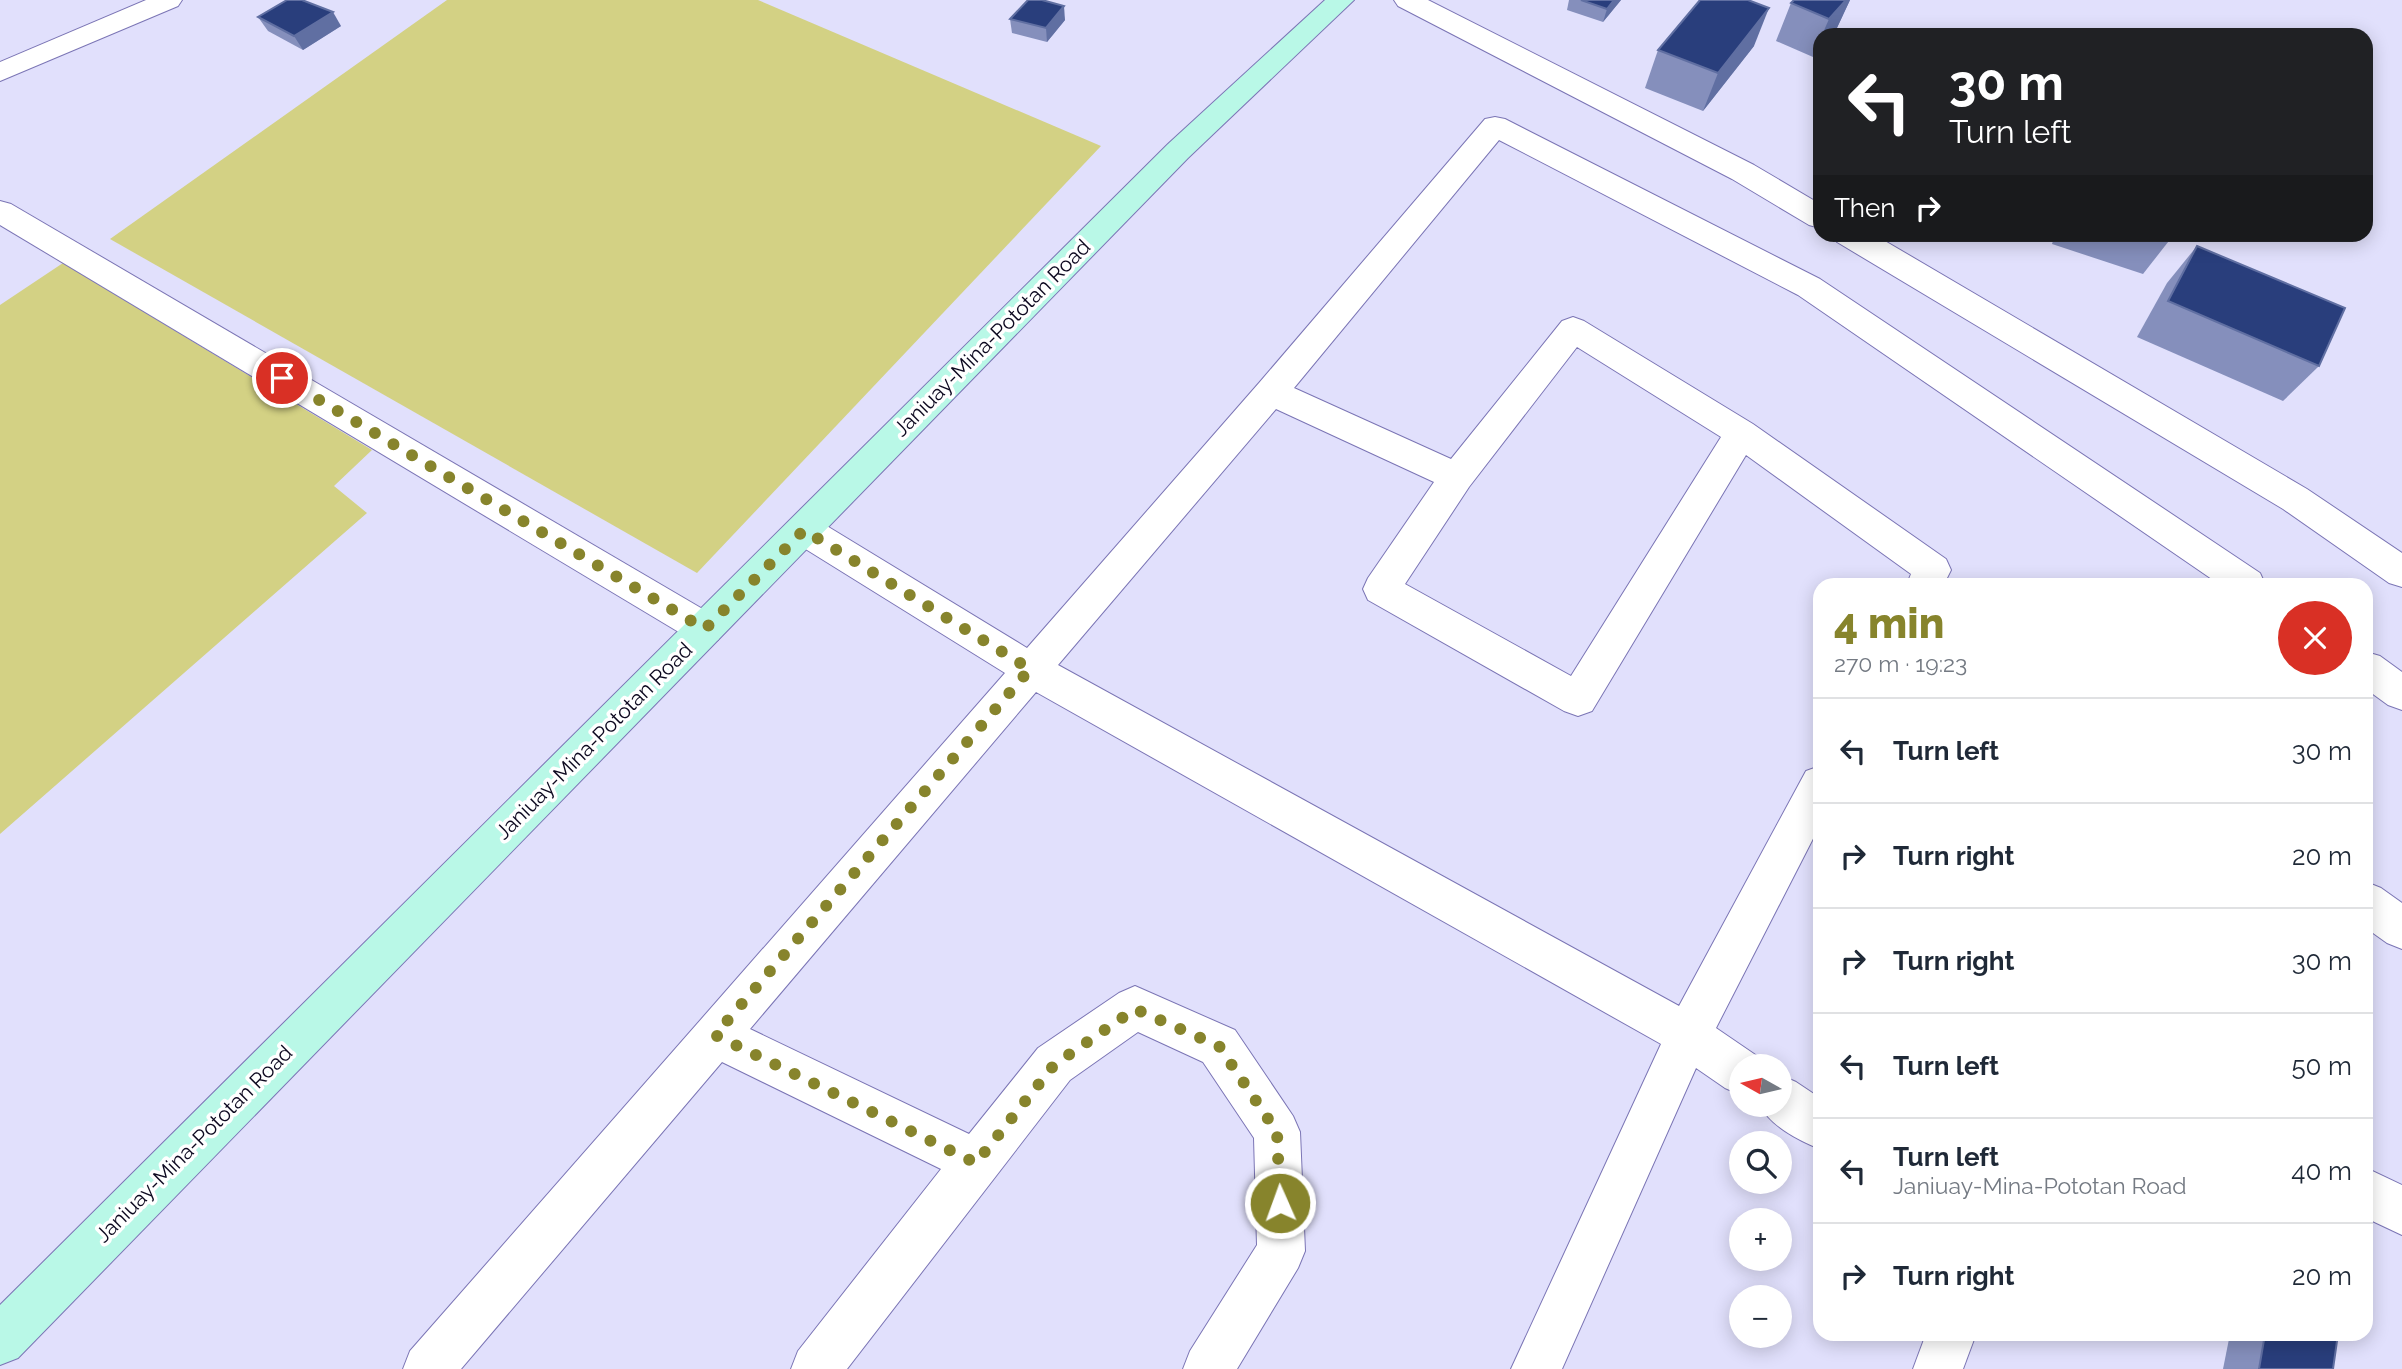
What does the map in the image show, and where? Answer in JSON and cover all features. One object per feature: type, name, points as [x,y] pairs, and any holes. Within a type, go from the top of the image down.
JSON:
[{"type":"main road","name":"Janiuay-Mina-Pototan Road","points":[[0,1340],[1178,150],[1341,0]]},
{"type":"street","points":[[0,72],[169,0]]},
{"type":"street","points":[[1407,0],[1743,172],[1813,214]]},
{"type":"street","points":[[428,1369],[1271,392],[1495,125],[1809,287],[2210,572],[2229,578]]},
{"type":"street","points":[[0,211],[705,629]]},
{"type":"street","points":[[1861,242],[2295,499],[2402,572]]},
{"type":"street","points":[[1741,433],[1578,699],[1381,589],[1458,477],[1573,329],[1741,433],[1933,570],[1928,578]]},
{"type":"street","points":[[1271,392],[1458,477]]},
{"type":"street","points":[[804,530],[1030,669],[1688,1035],[1729,1064]]},
{"type":"street","points":[[2373,673],[2402,693]]},
{"type":"street","points":[[1536,1369],[1688,1035],[1813,797]]},
{"type":"street","points":[[2373,907],[2402,929]]},
{"type":"street","points":[[816,1369],[1054,1065],[1135,1009],[1219,1046],[1277,1132],[1281,1251],[1208,1369]]},
{"type":"street","points":[[715,1035],[976,1163]]},
{"type":"street","points":[[1792,1106],[1813,1121]]},
{"type":"street","points":[[2373,1196],[2402,1211]]},
{"type":"street","points":[[1938,1369],[1948,1341]]},
{"type":"shaded area","points":[[447,0],[758,0],[1101,146],[697,573],[110,239]]},
{"type":"shaded area","points":[[63,263],[372,450],[334,486],[367,513],[0,834],[0,305]]},
{"type":"building","points":[[287,0],[302,0],[333,12],[294,36],[258,17]]},
{"type":"building","points":[[1028,0],[1042,0],[1064,6],[1046,28],[1010,19]]},
{"type":"building","points":[[1581,0],[1614,0],[1607,9]]},
{"type":"building","points":[[1700,0],[1748,0],[1769,8],[1718,73],[1658,50]]},
{"type":"building","points":[[1794,0],[1846,0],[1829,19],[1791,3]]},
{"type":"building","points":[[2197,246],[2345,308],[2319,366],[2168,301]]},
{"type":"building","points":[[2264,1341],[2337,1341],[2333,1369],[2259,1369]]},
{"type":"route","points":[[282,378],[705,629],[804,530],[1030,669],[715,1035],[976,1163],[1054,1065],[1135,1009],[1219,1046],[1277,1132],[1280,1203]]}]
